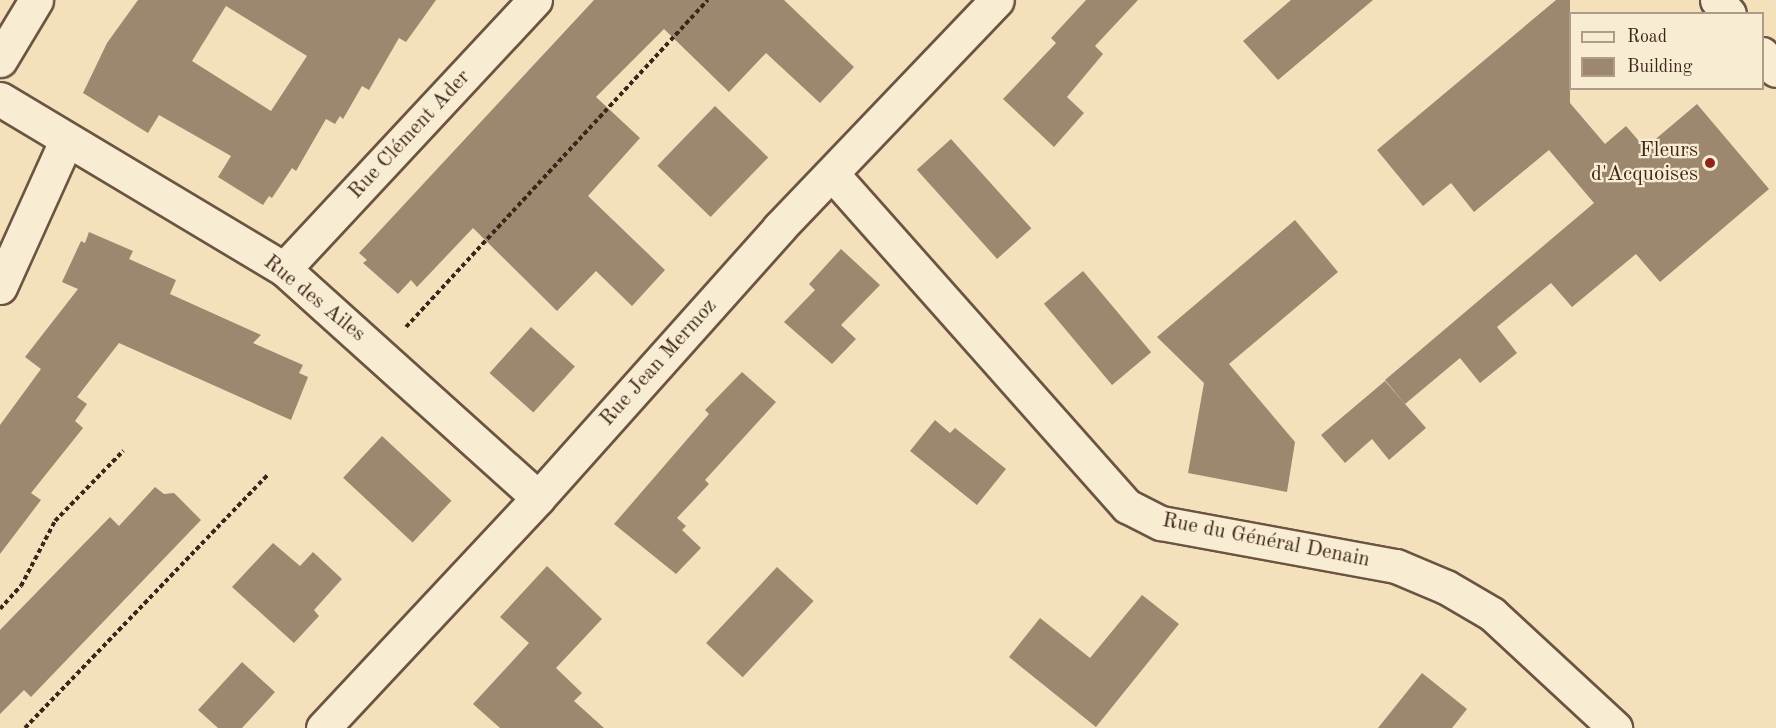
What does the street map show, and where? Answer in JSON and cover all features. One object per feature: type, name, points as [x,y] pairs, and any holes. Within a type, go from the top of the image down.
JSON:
[{"type":"street","points":[[0,60],[36,0]]},
{"type":"street","name":"Rue Clément Ader","points":[[284,269],[535,0]]},
{"type":"street","name":"Rue Jean Mermoz","points":[[323,728],[538,498],[779,228],[833,175],[997,0]]},
{"type":"street","points":[[1717,0],[1727,12]]},
{"type":"street","points":[[1764,56],[1776,70]]},
{"type":"street","name":"Rue des Ailes","points":[[0,99],[66,141],[284,269],[381,354],[538,498]]},
{"type":"street","points":[[0,287],[66,141]]},
{"type":"street","name":"Rue du Général Denain","points":[[833,175],[1127,506],[1161,523],[1396,566],[1446,587],[1492,614],[1615,728]]},
{"type":"path","points":[[381,354],[708,0]]},
{"type":"path","points":[[0,609],[21,586],[55,521],[123,451]]},
{"type":"path","points":[[25,728],[268,475]]},
{"type":"building","points":[[138,0],[436,0],[406,42],[399,38],[369,90],[362,86],[343,119],[340,116],[335,124],[326,119],[296,171],[292,168],[272,198],[269,196],[263,205],[218,177],[231,156],[159,115],[148,133],[83,93],[107,43]],"holes":[[[226,6],[307,56],[271,111],[192,61]]]},
{"type":"building","points":[[594,0],[784,0],[854,67],[820,103],[766,53],[729,92],[664,29],[596,97],[640,138],[588,196],[665,270],[632,306],[596,271],[557,311],[473,228],[417,287],[411,280],[398,294],[363,263],[367,260],[359,253]]},
{"type":"building","points":[[1086,0],[1138,0],[1095,46],[1103,54],[1067,97],[1084,113],[1054,147],[1003,99],[1056,43],[1051,38]]},
{"type":"building","points":[[1291,0],[1373,0],[1278,80],[1243,41]]},
{"type":"building","points":[[1556,0],[1570,0],[1570,103],[1605,144],[1626,126],[1645,148],[1697,104],[1769,189],[1660,282],[1636,254],[1572,307],[1551,283],[1497,327],[1517,353],[1480,383],[1460,358],[1405,404],[1385,380],[1594,203],[1549,150],[1474,212],[1451,183],[1423,206],[1377,150]]},
{"type":"building","points":[[715,106],[768,157],[711,217],[657,166]]},
{"type":"building","points":[[951,139],[1031,228],[997,259],[917,170]]},
{"type":"building","points":[[1295,220],[1338,272],[1229,364],[1295,442],[1287,492],[1188,473],[1204,383],[1157,337]]},
{"type":"building","points":[[89,232],[133,251],[129,259],[176,280],[170,294],[261,335],[253,343],[303,365],[299,373],[308,377],[291,420],[119,343],[77,397],[87,404],[75,421],[83,428],[31,493],[41,500],[0,554],[0,425],[41,369],[25,357],[78,289],[62,282],[81,241],[85,243]]},
{"type":"building","points":[[841,249],[880,285],[841,325],[856,339],[832,364],[784,322],[815,290],[809,284]]},
{"type":"building","points":[[1083,271],[1151,352],[1112,385],[1044,304]]},
{"type":"building","points":[[531,327],[575,366],[533,413],[490,373]]},
{"type":"building","points":[[742,372],[776,402],[705,480],[709,484],[677,518],[686,526],[682,530],[701,548],[676,574],[614,524],[709,414],[705,410]]},
{"type":"building","points":[[1385,381],[1426,428],[1389,460],[1372,439],[1345,463],[1321,435]]},
{"type":"building","points":[[935,420],[950,433],[955,428],[1006,469],[977,505],[910,451]]},
{"type":"building","points":[[382,436],[451,501],[413,542],[343,478]]},
{"type":"building","points":[[155,487],[164,494],[174,493],[201,520],[31,697],[24,690],[0,714],[0,630],[110,517],[119,526]]},
{"type":"building","points":[[273,543],[300,566],[313,552],[342,579],[314,610],[319,616],[294,643],[232,587]]},
{"type":"building","points":[[547,566],[602,619],[556,668],[582,693],[574,701],[604,728],[500,728],[473,704],[529,643],[500,617]]},
{"type":"building","points":[[777,567],[814,601],[743,677],[706,643]]},
{"type":"building","points":[[1142,595],[1179,624],[1096,727],[1009,657],[1040,618],[1090,658]]},
{"type":"building","points":[[242,662],[275,692],[242,728],[218,728],[198,710]]},
{"type":"building","points":[[1422,673],[1467,709],[1452,728],[1378,728]]},
{"type":"place","name":"Fleurs d'Acquoises","points":[[1710,163]]}]
